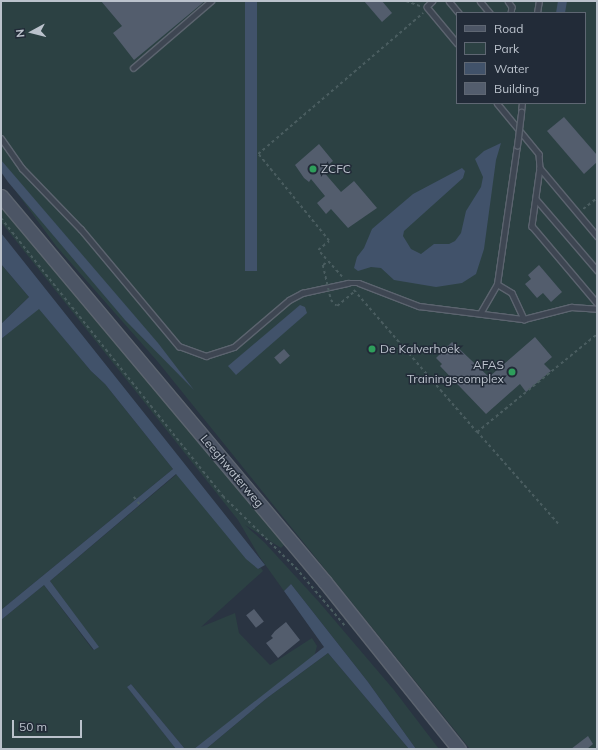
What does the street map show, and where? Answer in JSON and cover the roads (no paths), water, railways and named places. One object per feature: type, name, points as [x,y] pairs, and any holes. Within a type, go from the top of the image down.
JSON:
[{"type":"main road","name":"Leeghwaterweg","points":[[1,196],[325,582],[459,749]]},
{"type":"lane","points":[[133,68],[211,1]]},
{"type":"lane","points":[[433,1],[427,7],[456,42]]},
{"type":"lane","points":[[449,1],[458,12]]},
{"type":"lane","points":[[480,1],[489,12]]},
{"type":"lane","points":[[508,1],[512,7],[511,12]]},
{"type":"lane","points":[[537,12],[539,1]]},
{"type":"lane","points":[[498,104],[539,154],[540,168],[532,226],[597,303]]},
{"type":"lane","points":[[481,312],[497,284],[522,104]]},
{"type":"lane","points":[[1,138],[22,168],[81,229],[179,346],[206,356],[234,346],[289,300],[302,293],[348,283],[359,283],[419,306],[481,312],[524,319],[571,307],[597,309]]},
{"type":"lane","points":[[540,168],[597,236]]},
{"type":"lane","points":[[536,198],[597,270]]},
{"type":"lane","points":[[497,284],[512,293],[524,319]]},
{"type":"water","points":[[245,1],[257,1],[257,271],[245,271]]},
{"type":"water","points":[[558,1],[567,1],[565,12],[556,12]]},
{"type":"water","points":[[501,143],[496,160],[484,249],[476,274],[462,283],[436,287],[394,280],[381,268],[371,267],[358,271],[354,268],[357,257],[364,248],[372,229],[413,194],[462,168],[465,171],[463,178],[404,231],[403,236],[411,249],[421,254],[434,244],[449,244],[455,241],[461,233],[466,211],[481,187],[483,177],[475,159],[484,151]]},
{"type":"water","points":[[1,160],[158,343],[194,390],[125,320],[8,182],[1,172]]},
{"type":"water","points":[[1,233],[265,565],[258,569],[246,559],[176,474],[50,581],[99,647],[94,650],[44,585],[1,620],[1,610],[173,469],[105,384],[91,371],[39,309],[1,339],[1,324],[29,297],[1,264]]},
{"type":"water","points":[[300,305],[305,307],[307,313],[236,375],[228,366]]},
{"type":"water","points":[[291,584],[368,682],[416,749],[409,749],[328,653],[267,698],[206,749],[194,749],[324,647],[284,591]]},
{"type":"water","points":[[131,684],[185,749],[176,749],[127,687]]},
{"type":"place","name":"ZCFC","points":[[313,169]]},
{"type":"place","name":"De Kalverhoek","points":[[372,349]]},
{"type":"place","name":"AFAS Trainingscomplex","points":[[512,372]]}]
